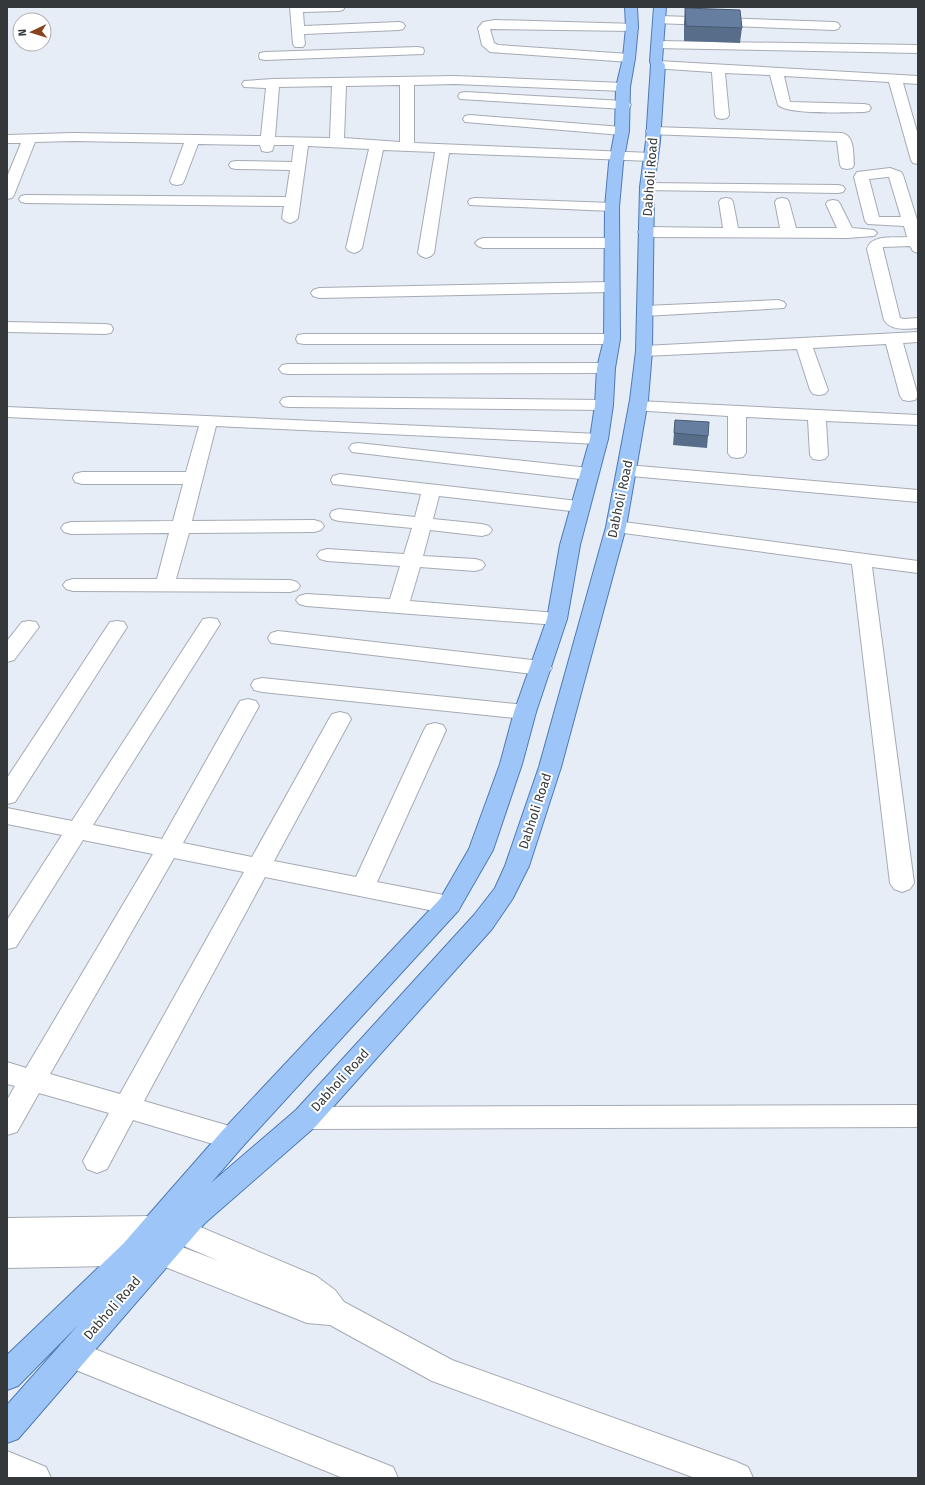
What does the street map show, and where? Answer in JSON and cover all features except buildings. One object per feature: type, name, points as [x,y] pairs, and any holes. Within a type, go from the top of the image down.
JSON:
[{"type":"main road","name":"Dabholi Road","points":[[7,1428],[72,1354],[165,1237],[234,1138],[449,905],[481,850],[511,764],[525,712],[557,619],[570,545],[599,439],[604,405],[606,368],[612,339],[612,207],[617,159],[622,130],[624,105],[623,87],[629,58],[632,27],[631,7]]},
{"type":"main road","name":"Dabholi Road","points":[[165,1237],[195,1214],[306,1118],[483,922],[505,892],[517,866],[550,767],[616,527],[638,406],[644,351],[646,232],[649,169],[658,65],[656,61],[660,14]]},
{"type":"main road","name":"Dabholi Road","points":[[7,1376],[44,1338],[133,1253]]},
{"type":"street","points":[[301,55],[296,8],[339,7]]},
{"type":"street","points":[[660,14],[740,17],[834,26]]},
{"type":"street","points":[[740,17],[742,46]]},
{"type":"street","points":[[629,58],[495,49],[488,45],[484,28],[487,25],[495,24],[632,27]]},
{"type":"street","points":[[298,30],[399,26]]},
{"type":"street","points":[[658,45],[918,49]]},
{"type":"street","points":[[265,56],[418,51]]},
{"type":"street","points":[[658,65],[918,80]]},
{"type":"street","points":[[718,69],[722,115]]},
{"type":"street","points":[[776,72],[783,102],[786,106],[864,108]]},
{"type":"street","points":[[895,79],[918,160]]},
{"type":"street","points":[[249,84],[455,80],[623,87]]},
{"type":"street","points":[[407,81],[407,147]]},
{"type":"street","points":[[337,142],[339,82]]},
{"type":"street","points":[[267,144],[273,83]]},
{"type":"street","points":[[465,96],[624,105]]},
{"type":"street","points":[[470,119],[622,130]]},
{"type":"street","points":[[653,131],[842,137],[844,139],[847,165]]},
{"type":"street","points":[[7,138],[29,141],[116,141],[301,145],[617,159],[649,169],[838,189]]},
{"type":"street","points":[[7,145],[29,141]]},
{"type":"street","points":[[7,195],[29,141]]},
{"type":"street","points":[[301,145],[337,142],[377,148],[407,147],[442,152]]},
{"type":"street","points":[[177,181],[191,143]]},
{"type":"street","points":[[290,218],[301,145]]},
{"type":"street","points":[[354,248],[377,148]]},
{"type":"street","points":[[426,253],[442,152]]},
{"type":"street","points":[[236,165],[298,166]]},
{"type":"street","points":[[26,199],[293,202]]},
{"type":"street","points":[[475,202],[612,207]]},
{"type":"street","points":[[726,202],[732,232]]},
{"type":"street","points":[[782,202],[789,232]]},
{"type":"street","points":[[833,204],[847,233]]},
{"type":"street","points":[[910,222],[917,244],[879,243],[875,249],[892,320],[896,323],[902,324],[918,323]]},
{"type":"street","points":[[646,232],[869,233]]},
{"type":"street","points":[[483,243],[611,243]]},
{"type":"street","points":[[319,294],[611,287]]},
{"type":"street","points":[[645,311],[778,305]]},
{"type":"street","points":[[7,327],[105,329]]},
{"type":"street","points":[[644,351],[918,337]]},
{"type":"street","points":[[304,339],[612,339]]},
{"type":"street","points":[[893,339],[909,396]]},
{"type":"street","points":[[803,343],[819,390]]},
{"type":"street","points":[[288,369],[606,368]]},
{"type":"street","points":[[289,402],[604,405]]},
{"type":"street","points":[[638,406],[918,420]]},
{"type":"street","points":[[737,411],[737,453]]},
{"type":"street","points":[[7,412],[599,439]]},
{"type":"street","points":[[817,415],[819,455]]},
{"type":"street","points":[[165,585],[208,420]]},
{"type":"street","points":[[358,448],[589,474]]},
{"type":"street","points":[[627,471],[918,496]]},
{"type":"street","points":[[82,478],[193,478]]},
{"type":"street","points":[[340,480],[580,506]]},
{"type":"street","points":[[398,606],[431,491]]},
{"type":"street","points":[[339,515],[482,530]]},
{"type":"street","points":[[71,528],[314,526]]},
{"type":"street","points":[[616,527],[918,567]]},
{"type":"street","points":[[327,555],[475,565]]},
{"type":"street","points":[[862,559],[902,883]]},
{"type":"street","points":[[73,585],[290,586]]},
{"type":"street","points":[[306,600],[557,619]]},
{"type":"street","points":[[7,940],[210,624]]},
{"type":"street","points":[[7,655],[28,627]]},
{"type":"street","points":[[7,796],[117,627]]},
{"type":"street","points":[[278,638],[541,668]]},
{"type":"street","points":[[262,685],[525,712]]},
{"type":"street","points":[[7,1124],[168,849],[248,706]]},
{"type":"street","points":[[97,1161],[340,719]]},
{"type":"street","points":[[363,887],[436,730]]},
{"type":"street","points":[[7,816],[449,905]]},
{"type":"street","points":[[7,1073],[234,1138]]},
{"type":"street","points":[[306,1118],[918,1116]]},
{"type":"street","points":[[7,1231],[165,1237],[307,1309],[334,1312],[443,1371],[737,1478]]},
{"type":"street","points":[[7,1255],[133,1253],[165,1237]]},
{"type":"street","points":[[72,1354],[382,1478]]},
{"type":"street","points":[[7,1466],[36,1478]]}]
